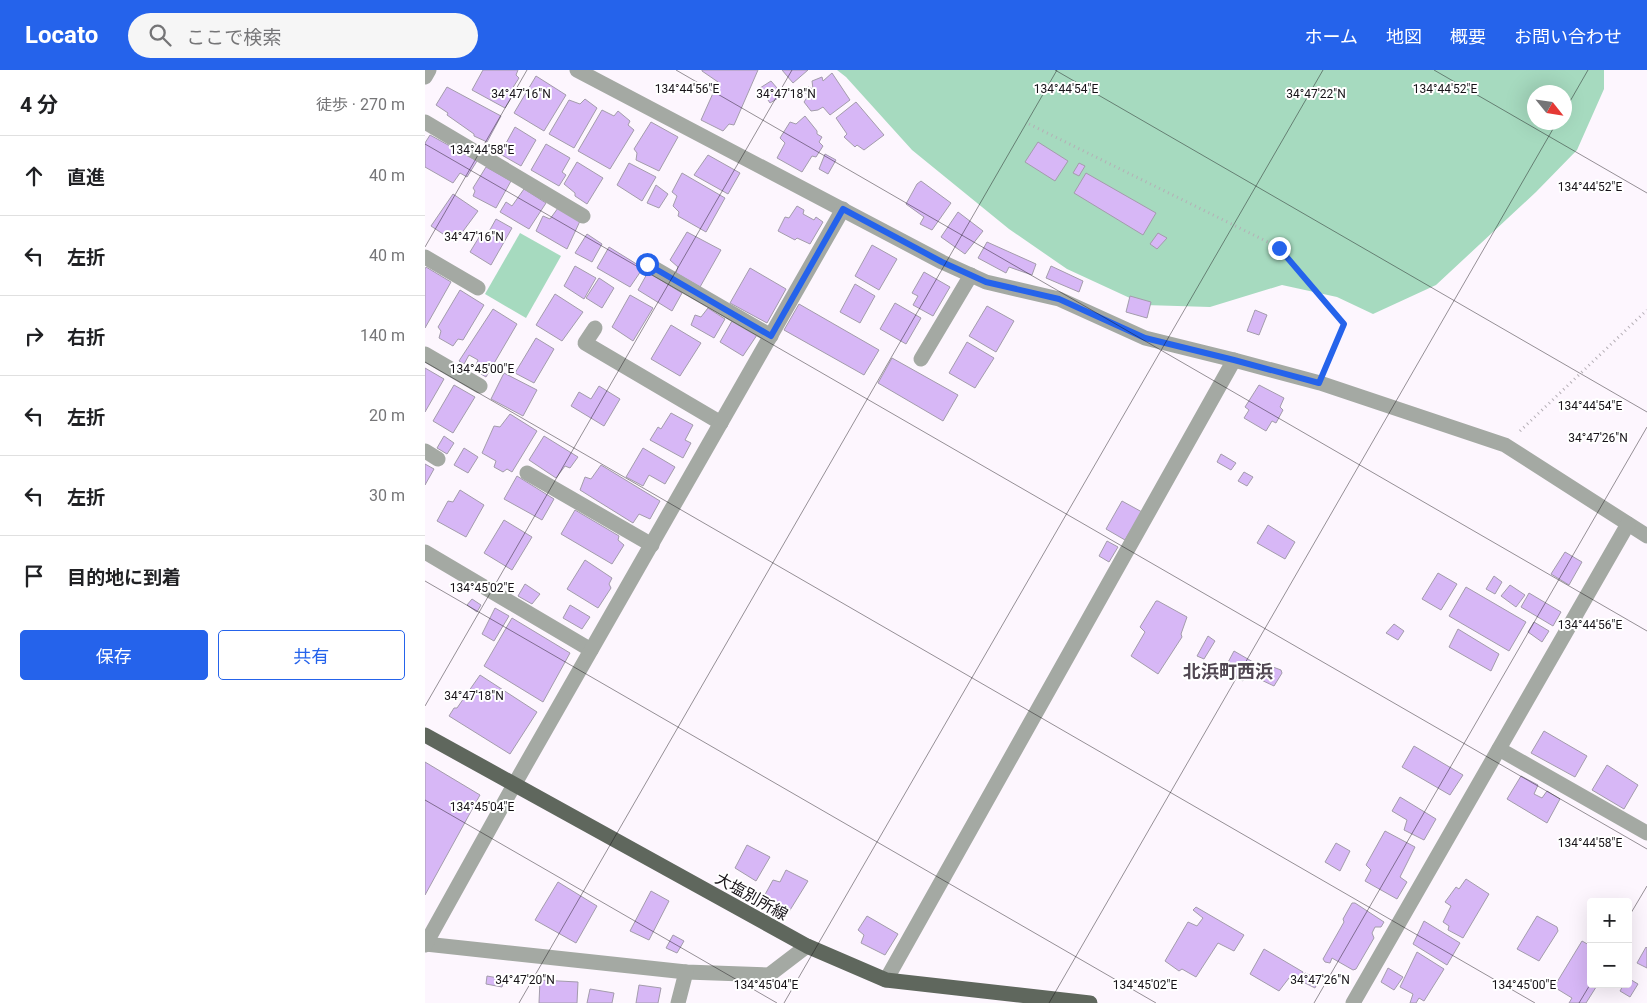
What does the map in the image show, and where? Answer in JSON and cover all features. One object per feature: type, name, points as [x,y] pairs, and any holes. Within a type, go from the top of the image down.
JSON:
[{"type":"main road","name":"大塩別所線","points":[[425,735],[807,946],[886,980],[1090,1003]]},
{"type":"street","points":[[425,77],[429,70]]},
{"type":"street","points":[[577,70],[942,262],[986,282],[1059,299],[1145,338],[1319,383],[1505,445],[1647,536]]},
{"type":"street","points":[[425,122],[583,216]]},
{"type":"street","points":[[807,946],[769,975],[686,972],[425,945],[514,785],[843,209]]},
{"type":"street","points":[[425,257],[478,288]]},
{"type":"street","points":[[647,264],[771,336]]},
{"type":"street","points":[[921,358],[971,275]]},
{"type":"street","points":[[595,328],[585,343],[721,423]]},
{"type":"street","points":[[425,354],[480,386]]},
{"type":"street","points":[[886,980],[1234,360]]},
{"type":"street","points":[[527,473],[652,545]]},
{"type":"street","points":[[1353,1003],[1628,524]]},
{"type":"street","points":[[425,552],[591,650]]},
{"type":"street","points":[[1499,749],[1647,833]]},
{"type":"street","points":[[678,1003],[686,972]]},
{"type":"path","points":[[1029,124],[1279,248],[1344,324],[1319,383]]},
{"type":"path","points":[[1505,445],[1647,310]]},
{"type":"green space","points":[[837,70],[1604,70],[1604,89],[1577,150],[1536,192],[1436,285],[1373,314],[1337,297],[1282,285],[1210,307],[1145,305],[1067,269],[1009,229],[912,150],[846,77]]},
{"type":"green space","points":[[520,233],[561,256],[526,318],[485,294]]},
{"type":"building","points":[[483,70],[518,70],[516,75],[519,78],[512,89],[515,92],[505,108],[472,90]]},
{"type":"building","points":[[702,70],[758,70],[734,125],[729,124],[723,131],[701,120],[718,82]]},
{"type":"building","points":[[782,70],[808,70],[793,83]]},
{"type":"building","points":[[832,73],[850,100],[830,115],[823,107],[811,111],[804,102],[808,96],[804,91],[808,87],[813,89],[812,81],[822,77],[823,81]]},
{"type":"building","points":[[536,76],[566,95],[544,131],[514,113]]},
{"type":"building","points":[[771,81],[783,95],[770,103],[760,88]]},
{"type":"building","points":[[447,87],[501,116],[487,142],[474,136],[474,134],[436,105]]},
{"type":"building","points":[[585,99],[597,108],[574,148],[549,134],[569,100],[580,104]]},
{"type":"building","points":[[856,102],[884,135],[864,150],[857,145],[855,147],[844,137],[847,134],[836,118]]},
{"type":"building","points":[[602,110],[614,116],[618,111],[630,121],[628,125],[634,130],[610,169],[578,151]]},
{"type":"building","points":[[805,116],[817,131],[817,134],[822,137],[819,142],[823,146],[816,157],[812,156],[802,172],[777,158],[785,143],[780,138],[790,122],[796,124]]},
{"type":"building","points":[[651,122],[678,137],[659,171],[636,160],[637,153],[634,149]]},
{"type":"building","points":[[515,127],[536,140],[521,166],[500,154]]},
{"type":"building","points":[[430,135],[477,161],[467,177],[460,173],[453,183],[425,167],[425,143]]},
{"type":"building","points":[[1038,142],[1068,161],[1055,181],[1025,162]]},
{"type":"building","points":[[546,144],[570,158],[562,172],[566,175],[559,186],[531,170]]},
{"type":"building","points":[[825,154],[836,160],[828,174],[819,169]]},
{"type":"building","points":[[708,155],[740,173],[728,194],[694,175]]},
{"type":"building","points":[[577,162],[603,178],[587,204],[575,196],[575,193],[564,184]]},
{"type":"building","points":[[629,163],[656,177],[642,201],[617,185]]},
{"type":"building","points":[[1079,163],[1085,166],[1079,176],[1073,173]]},
{"type":"building","points":[[486,167],[511,181],[496,208],[473,196],[475,191],[473,188]]},
{"type":"building","points":[[682,173],[725,198],[706,232],[678,216],[679,212],[673,206],[677,196],[672,192]]},
{"type":"building","points":[[1086,173],[1156,213],[1143,235],[1074,193]]},
{"type":"building","points":[[921,181],[951,203],[932,230],[920,224],[924,217],[906,204],[917,184]]},
{"type":"building","points":[[656,185],[668,194],[659,208],[647,203]]},
{"type":"building","points":[[524,189],[546,203],[529,229],[500,212],[506,202],[512,206]]},
{"type":"building","points":[[453,194],[478,211],[455,242],[431,226]]},
{"type":"building","points":[[797,206],[804,210],[803,214],[814,220],[816,217],[823,222],[810,244],[797,238],[795,240],[778,231],[785,217],[789,218]]},
{"type":"building","points":[[558,208],[580,221],[567,249],[536,231],[543,216],[550,219]]},
{"type":"building","points":[[958,212],[983,231],[965,254],[941,237]]},
{"type":"building","points":[[496,219],[512,228],[491,265],[470,252],[481,234],[486,237]]},
{"type":"building","points":[[687,232],[721,250],[700,287],[676,273],[678,267],[670,260]]},
{"type":"building","points":[[1158,233],[1167,238],[1157,249],[1150,244]]},
{"type":"building","points":[[587,234],[602,244],[592,262],[575,253]]},
{"type":"building","points":[[987,242],[1036,264],[1032,275],[1009,267],[1006,273],[978,258]]},
{"type":"building","points":[[872,245],[897,259],[879,290],[855,276]]},
{"type":"building","points":[[609,247],[643,268],[630,287],[597,268]]},
{"type":"building","points":[[575,266],[596,278],[584,299],[564,286]]},
{"type":"building","points":[[1051,266],[1083,281],[1079,292],[1046,278]]},
{"type":"building","points":[[426,267],[451,282],[425,328],[425,269]]},
{"type":"building","points":[[750,268],[786,289],[767,323],[730,303]]},
{"type":"building","points":[[648,272],[682,293],[672,311],[638,290]]},
{"type":"building","points":[[924,272],[950,287],[933,316],[913,305],[918,296],[912,293]]},
{"type":"building","points":[[599,278],[614,288],[602,308],[586,298]]},
{"type":"building","points":[[855,284],[875,296],[860,323],[840,312]]},
{"type":"building","points":[[460,290],[484,305],[463,340],[458,339],[453,346],[439,338],[441,331],[438,327]]},
{"type":"building","points":[[555,294],[583,312],[562,341],[536,325]]},
{"type":"building","points":[[630,295],[653,308],[633,341],[612,327]]},
{"type":"building","points":[[1130,296],[1151,302],[1147,318],[1126,312]]},
{"type":"building","points":[[895,303],[921,318],[906,344],[880,329]]},
{"type":"building","points":[[799,304],[879,350],[864,375],[784,330]]},
{"type":"building","points":[[987,306],[1014,321],[996,352],[969,336]]},
{"type":"building","points":[[708,308],[725,319],[714,338],[691,325],[695,315],[701,317]]},
{"type":"building","points":[[493,309],[517,324],[486,377],[474,370],[478,360],[469,355],[464,364],[459,361]]},
{"type":"building","points":[[1255,310],[1267,315],[1259,335],[1247,331]]},
{"type":"building","points":[[732,321],[757,335],[743,356],[720,342]]},
{"type":"building","points":[[671,325],[701,343],[680,376],[651,359]]},
{"type":"building","points":[[536,338],[554,349],[534,383],[515,373]]},
{"type":"building","points":[[967,342],[994,358],[975,388],[949,373]]},
{"type":"building","points":[[892,358],[958,395],[943,421],[878,383]]},
{"type":"building","points":[[425,368],[444,379],[425,412]]},
{"type":"building","points":[[504,373],[537,390],[523,416],[491,399]]},
{"type":"building","points":[[454,385],[475,397],[453,433],[433,421]]},
{"type":"building","points":[[1259,385],[1284,398],[1280,407],[1283,410],[1276,423],[1272,421],[1266,431],[1244,418],[1249,410],[1245,407]]},
{"type":"building","points":[[599,386],[620,399],[604,426],[571,406],[579,392],[591,399]]},
{"type":"building","points":[[671,413],[693,425],[685,440],[691,443],[683,458],[650,440],[658,427],[661,429]]},
{"type":"building","points":[[510,414],[537,431],[512,472],[507,469],[503,472],[494,467],[496,461],[482,453],[494,426],[500,427]]},
{"type":"building","points":[[444,436],[454,443],[447,454],[437,448]]},
{"type":"building","points":[[544,436],[578,457],[570,468],[565,466],[556,478],[529,460]]},
{"type":"building","points":[[464,448],[478,457],[468,473],[454,465]]},
{"type":"building","points":[[643,448],[675,467],[665,484],[649,475],[643,486],[626,477]]},
{"type":"building","points":[[1221,454],[1236,463],[1231,470],[1217,462]]},
{"type":"building","points":[[425,464],[434,469],[425,485]]},
{"type":"building","points":[[601,465],[660,501],[650,519],[639,514],[633,523],[580,490],[585,477],[591,479]]},
{"type":"building","points":[[1244,472],[1253,477],[1247,486],[1238,481]]},
{"type":"building","points":[[517,476],[554,499],[542,520],[504,499]]},
{"type":"building","points":[[460,490],[484,505],[466,537],[437,521],[448,501],[453,502]]},
{"type":"building","points":[[1122,501],[1142,512],[1125,540],[1106,529]]},
{"type":"building","points":[[575,510],[619,536],[618,540],[624,545],[612,564],[561,534]]},
{"type":"building","points":[[504,520],[532,537],[512,570],[484,553]]},
{"type":"building","points":[[1268,525],[1295,542],[1285,559],[1257,543]]},
{"type":"building","points":[[1107,541],[1118,547],[1109,562],[1099,556]]},
{"type":"building","points":[[1565,552],[1582,562],[1569,585],[1551,574]]},
{"type":"building","points":[[585,560],[612,578],[609,584],[611,588],[598,608],[567,589]]},
{"type":"building","points":[[1438,573],[1457,584],[1441,610],[1422,599]]},
{"type":"building","points":[[1494,576],[1502,582],[1495,594],[1486,589]]},
{"type":"building","points":[[525,584],[540,594],[532,604],[518,596]]},
{"type":"building","points":[[1510,585],[1525,595],[1516,607],[1501,596]]},
{"type":"building","points":[[1466,587],[1526,622],[1509,651],[1449,616]]},
{"type":"building","points":[[1529,593],[1561,612],[1553,626],[1521,607]]},
{"type":"building","points":[[472,599],[481,605],[477,612],[467,605]]},
{"type":"building","points":[[1156,601],[1187,617],[1181,634],[1182,637],[1158,674],[1131,656],[1145,632],[1140,627]]},
{"type":"building","points":[[570,605],[590,617],[582,629],[563,618]]},
{"type":"building","points":[[495,608],[509,616],[494,641],[482,634]]},
{"type":"building","points":[[512,618],[570,653],[543,702],[484,666]]},
{"type":"building","points":[[1534,622],[1549,631],[1542,642],[1528,632]]},
{"type":"building","points":[[1394,624],[1404,631],[1398,640],[1386,633]]},
{"type":"building","points":[[1458,629],[1499,654],[1491,671],[1449,647]]},
{"type":"building","points":[[1208,636],[1215,641],[1204,659],[1197,656]]},
{"type":"building","points":[[1234,651],[1253,662],[1243,681],[1225,668]]},
{"type":"building","points":[[1265,664],[1281,670],[1282,673],[1274,686],[1257,678]]},
{"type":"building","points":[[480,675],[537,712],[510,754],[449,716],[454,708],[457,708]]},
{"type":"building","points":[[1544,731],[1587,756],[1575,777],[1531,753]]},
{"type":"building","points":[[1414,746],[1463,775],[1450,795],[1402,767]]},
{"type":"building","points":[[425,762],[480,795],[425,895]]},
{"type":"building","points":[[1607,765],[1638,785],[1624,809],[1592,790]]},
{"type":"building","points":[[1521,776],[1538,785],[1534,794],[1542,798],[1547,791],[1560,799],[1547,823],[1507,799]]},
{"type":"building","points":[[1400,797],[1436,819],[1424,840],[1404,830],[1407,820],[1392,811]]},
{"type":"building","points":[[1385,831],[1415,847],[1400,877],[1407,882],[1397,899],[1365,881],[1371,870],[1366,865]]},
{"type":"building","points":[[1336,843],[1350,851],[1340,871],[1325,862]]},
{"type":"building","points":[[747,845],[770,857],[756,881],[735,868]]},
{"type":"building","points":[[786,870],[808,881],[787,915],[762,900],[773,880],[780,882]]},
{"type":"building","points":[[1466,879],[1489,894],[1463,938],[1448,930],[1449,926],[1443,922],[1451,906],[1445,902],[1456,887],[1459,889]]},
{"type":"building","points":[[558,882],[597,906],[576,943],[535,920]]},
{"type":"building","points":[[651,891],[669,901],[649,940],[630,931]]},
{"type":"building","points":[[1352,903],[1355,903],[1384,922],[1381,927],[1375,927],[1372,933],[1374,938],[1356,969],[1353,970],[1332,958],[1330,963],[1325,962],[1323,959],[1344,922],[1343,919]]},
{"type":"building","points":[[1196,907],[1244,935],[1234,951],[1218,943],[1196,977],[1182,969],[1179,971],[1165,961],[1188,922],[1197,926],[1203,918],[1193,910]]},
{"type":"building","points":[[867,916],[898,934],[885,955],[861,943],[864,935],[858,930]]},
{"type":"building","points":[[1537,916],[1557,927],[1558,931],[1539,961],[1517,949]]},
{"type":"building","points":[[1424,921],[1460,943],[1447,965],[1413,944]]},
{"type":"building","points":[[673,935],[684,941],[677,953],[666,948]]},
{"type":"building","points":[[1582,941],[1587,944],[1587,988],[1595,988],[1586,1003],[1569,1003],[1572,998],[1554,987]]},
{"type":"building","points":[[1647,948],[1647,968],[1637,963]]},
{"type":"building","points":[[1264,949],[1303,972],[1297,983],[1289,978],[1279,991],[1250,974]]},
{"type":"building","points":[[1417,952],[1444,969],[1424,1001],[1419,998],[1416,1003],[1410,1003],[1413,994],[1400,987]]},
{"type":"building","points":[[1388,968],[1403,977],[1394,990],[1381,982]]},
{"type":"building","points":[[1305,973],[1319,979],[1315,988],[1301,981]]},
{"type":"building","points":[[487,976],[504,979],[502,987],[486,984]]},
{"type":"building","points":[[540,980],[578,982],[577,1003],[539,1003]]},
{"type":"building","points":[[1632,980],[1638,984],[1630,997],[1620,991],[1622,988],[1632,988]]},
{"type":"building","points":[[639,985],[661,988],[658,1003],[636,1003]]},
{"type":"building","points":[[590,989],[614,993],[612,1003],[587,1003]]},
{"type":"district","name":"北浜町西浜","points":[[1228,672]]},
{"type":"route","points":[[647,264],[771,336],[843,209],[942,262],[986,282],[1059,299],[1145,338],[1319,383],[1344,324],[1279,248]]}]
